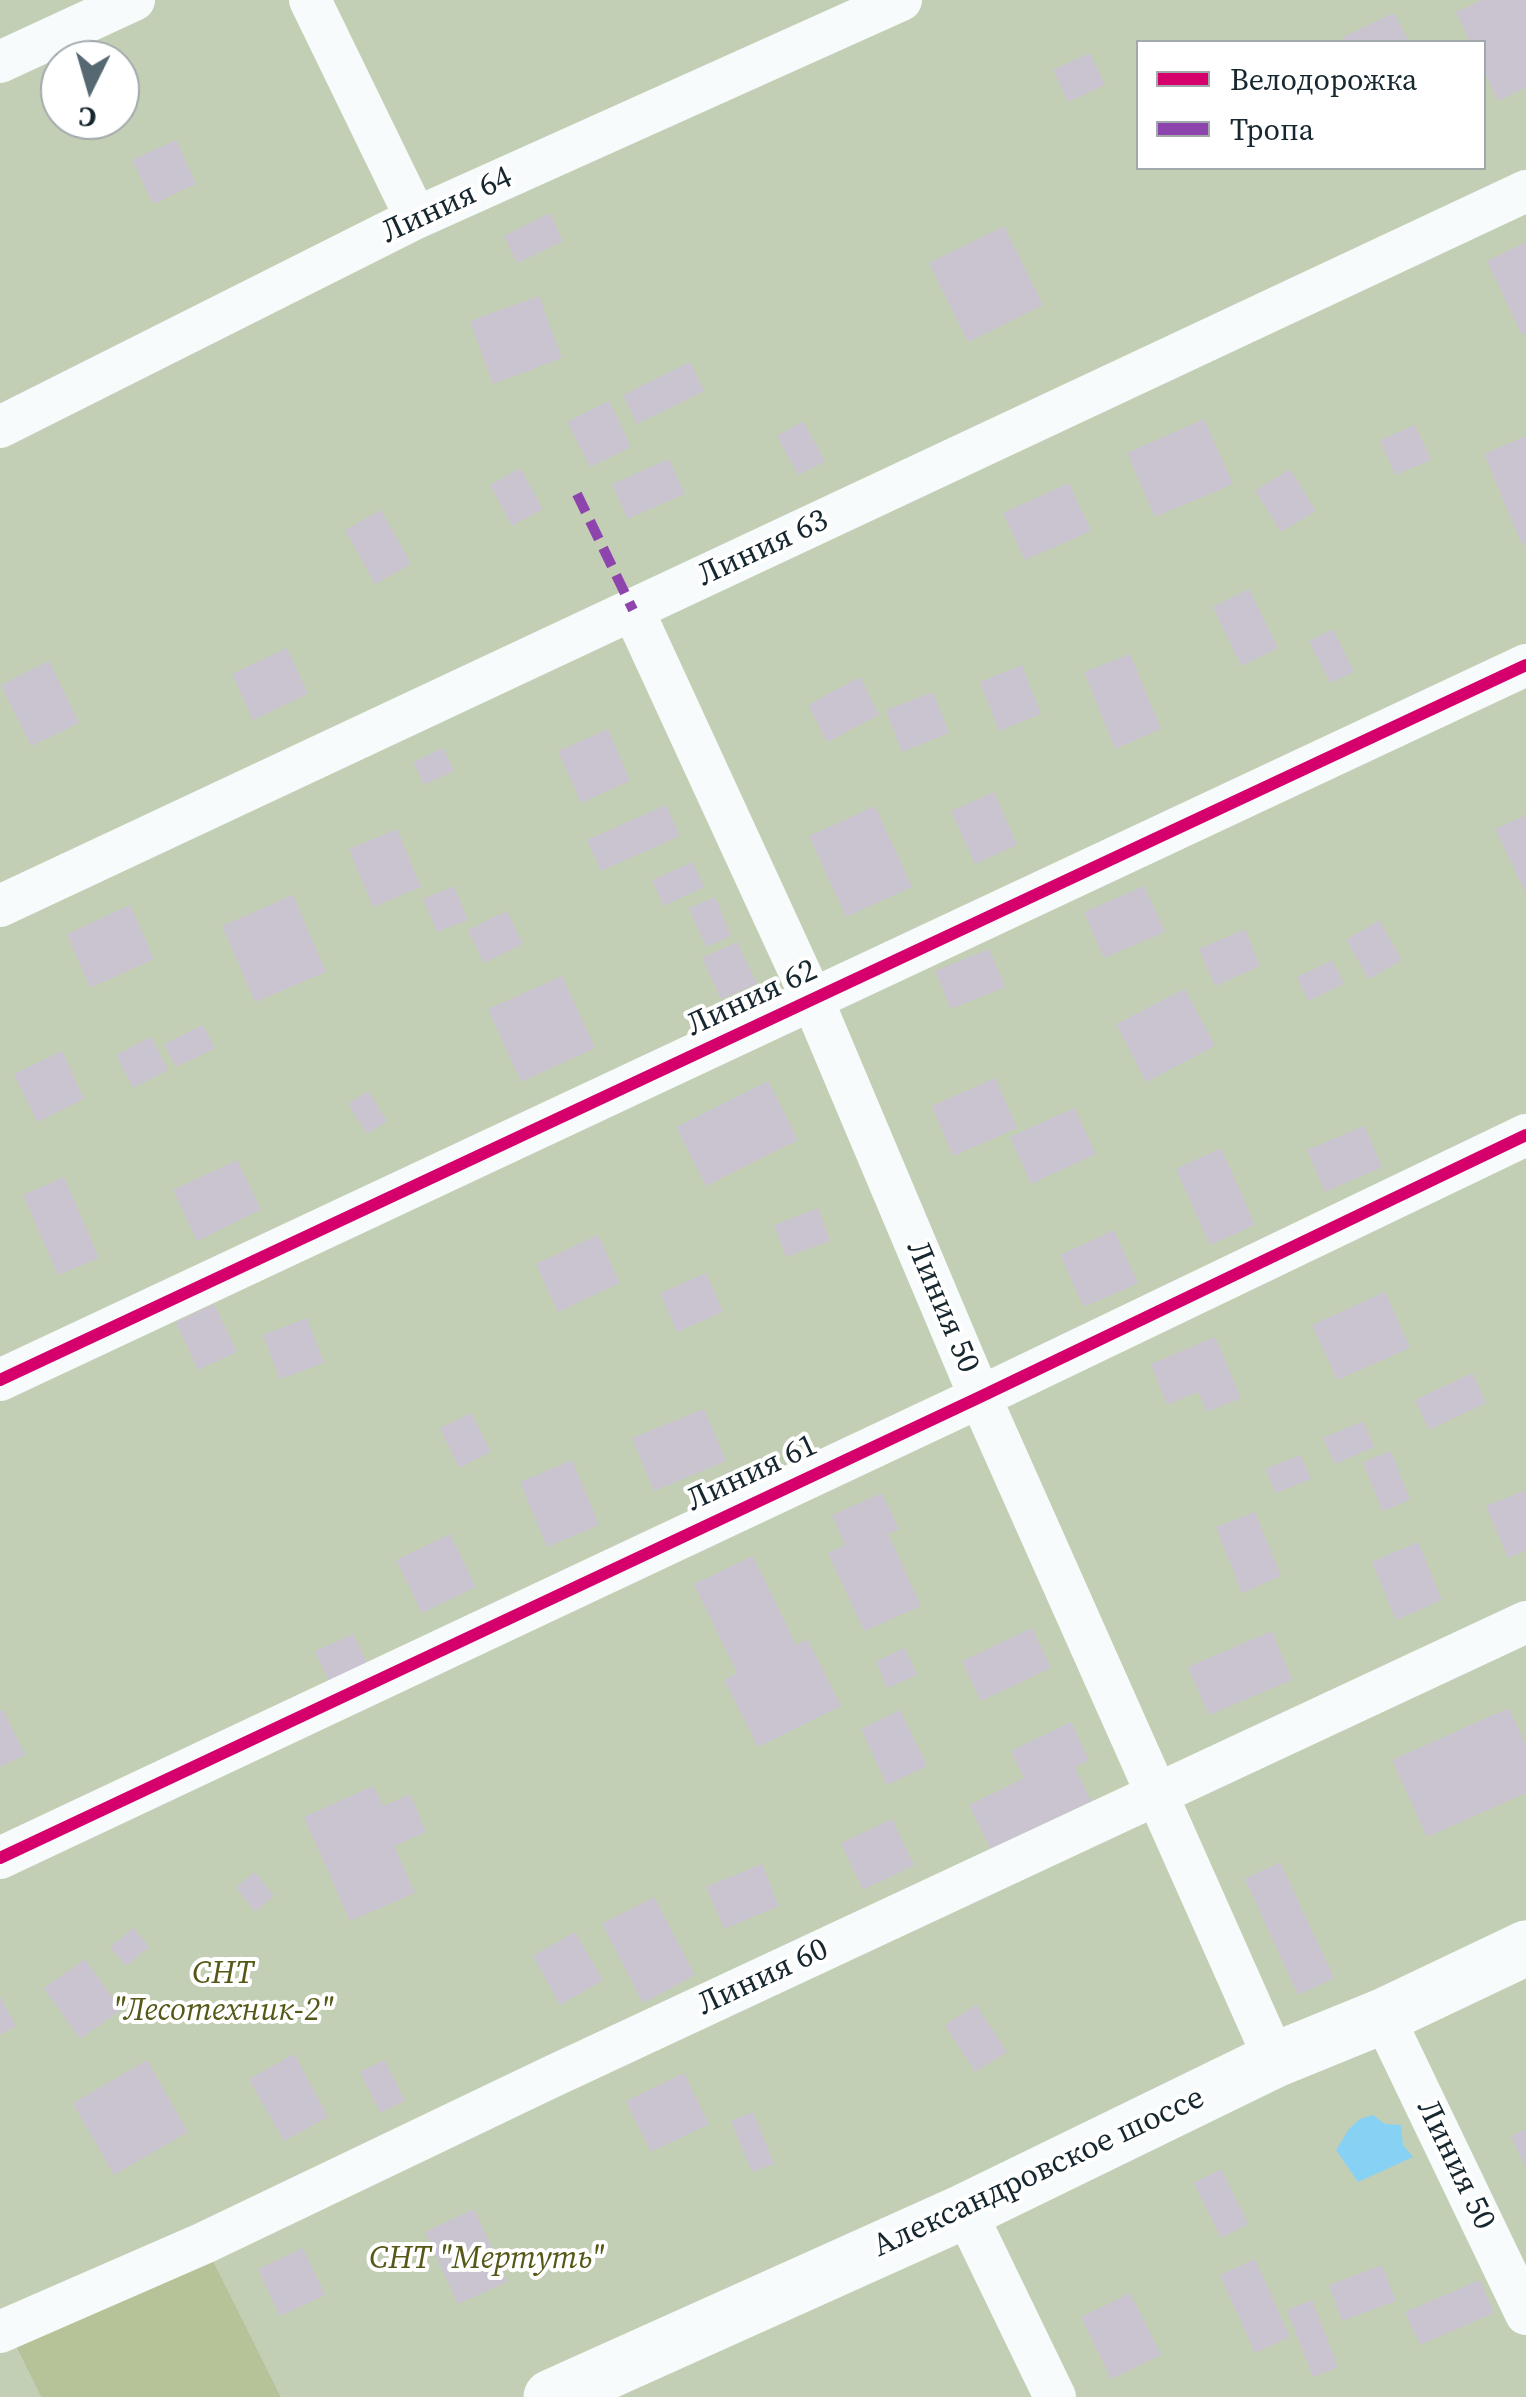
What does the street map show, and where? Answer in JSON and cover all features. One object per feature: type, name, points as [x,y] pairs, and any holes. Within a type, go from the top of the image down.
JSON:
[{"type":"street","points":[[0,62],[134,0]]},
{"type":"street","points":[[310,0],[416,218]]},
{"type":"street","name":"Линия 64","points":[[0,426],[416,218],[901,0]]},
{"type":"street","name":"Линия 63","points":[[0,906],[1526,191]]},
{"type":"street","name":"Линия 50","points":[[633,610],[813,1000],[980,1397],[1275,2060]]},
{"type":"street","name":"Линия 62","points":[[0,1380],[1526,664]]},
{"type":"street","name":"Линия 61","points":[[0,1858],[1526,1136]]},
{"type":"street","name":"Линия 60","points":[[0,2332],[204,2244],[551,2077],[1526,1622]]},
{"type":"street","name":"Александровское шоссе","points":[[550,2397],[625,2381],[1275,2060],[1383,2016],[1526,1948]]},
{"type":"street","name":"Линия 50","points":[[1383,2016],[1526,2314]]},
{"type":"street","points":[[965,2211],[1055,2397]]},
{"type":"green space","points":[[0,0],[1526,0],[1526,2397],[281,2397],[204,2244],[7,2330],[41,2397],[0,2397]]},
{"type":"green space","points":[[204,2243],[281,2397],[41,2397],[7,2329]]},
{"type":"water","points":[[1373,2115],[1385,2124],[1401,2125],[1403,2145],[1413,2157],[1358,2182],[1336,2150],[1349,2129],[1360,2119]]},
{"type":"building","points":[[1482,0],[1526,0],[1526,87],[1498,101],[1486,75],[1486,40],[1469,40],[1456,12]]},
{"type":"building","points":[[1394,13],[1408,40],[1344,40],[1343,37]]},
{"type":"building","points":[[1090,53],[1105,85],[1068,102],[1053,70]]},
{"type":"building","points":[[176,140],[196,184],[153,204],[132,160]]},
{"type":"building","points":[[550,213],[563,241],[517,263],[504,236]]},
{"type":"building","points":[[1004,226],[1043,305],[968,342],[929,263]]},
{"type":"building","points":[[1526,242],[1526,333],[1522,335],[1487,261]]},
{"type":"building","points":[[539,296],[562,358],[493,384],[470,321]]},
{"type":"building","points":[[690,362],[704,391],[637,424],[623,395]]},
{"type":"building","points":[[609,401],[631,447],[590,467],[567,422]]},
{"type":"building","points":[[1204,419],[1233,484],[1155,517],[1127,453]]},
{"type":"building","points":[[803,421],[825,461],[798,475],[777,436]]},
{"type":"building","points":[[1415,425],[1431,460],[1395,475],[1380,440]]},
{"type":"building","points":[[1526,436],[1526,543],[1522,545],[1484,454]]},
{"type":"building","points":[[669,459],[685,494],[627,519],[612,484]]},
{"type":"building","points":[[520,468],[543,509],[512,526],[490,485]]},
{"type":"building","points":[[1290,469],[1316,511],[1281,532],[1255,491]]},
{"type":"building","points":[[1069,483],[1091,531],[1025,560],[1003,513]]},
{"type":"building","points":[[381,510],[411,564],[375,584],[345,530]]},
{"type":"building","points":[[1249,589],[1278,648],[1241,666],[1213,607]]},
{"type":"building","points":[[1333,629],[1354,672],[1330,683],[1309,641]]},
{"type":"building","points":[[287,648],[308,694],[253,720],[232,674]]},
{"type":"building","points":[[1130,654],[1161,729],[1115,749],[1084,672]]},
{"type":"building","points":[[49,661],[79,723],[31,746],[1,685]]},
{"type":"building","points":[[1022,665],[1041,714],[999,731],[980,682]]},
{"type":"building","points":[[860,677],[879,715],[827,742],[808,705]]},
{"type":"building","points":[[933,692],[949,733],[902,752],[886,710]]},
{"type":"building","points":[[608,729],[630,781],[581,803],[558,751]]},
{"type":"building","points":[[443,748],[454,771],[424,785],[413,762]]},
{"type":"building","points":[[994,792],[1017,845],[975,864],[951,811]]},
{"type":"building","points":[[666,805],[680,836],[601,871],[587,840]]},
{"type":"building","points":[[875,806],[912,887],[846,917],[809,836]]},
{"type":"building","points":[[1526,815],[1526,894],[1495,829]]},
{"type":"building","points":[[397,829],[421,887],[373,907],[349,849]]},
{"type":"building","points":[[693,862],[704,887],[664,906],[652,880]]},
{"type":"building","points":[[454,886],[468,920],[437,932],[423,899]]},
{"type":"building","points":[[1144,886],[1165,932],[1104,958],[1084,912]]},
{"type":"building","points":[[293,895],[326,972],[255,1002],[222,926]]},
{"type":"building","points":[[715,897],[731,936],[706,947],[689,908]]},
{"type":"building","points":[[130,905],[154,959],[90,988],[67,934]]},
{"type":"building","points":[[507,911],[523,944],[484,963],[468,930]]},
{"type":"building","points":[[1379,920],[1402,960],[1369,979],[1346,940]]},
{"type":"building","points":[[1245,929],[1260,966],[1215,986],[1199,949]]},
{"type":"building","points":[[737,942],[757,984],[721,999],[702,958]]},
{"type":"building","points":[[989,949],[1005,987],[951,1009],[935,971]]},
{"type":"building","points":[[1332,960],[1344,984],[1308,1001],[1297,977]]},
{"type":"building","points":[[562,976],[595,1048],[521,1082],[488,1009]]},
{"type":"building","points":[[1185,989],[1215,1046],[1146,1082],[1116,1024]]},
{"type":"building","points":[[203,1025],[215,1048],[176,1067],[164,1044]]},
{"type":"building","points":[[151,1037],[168,1070],[133,1088],[116,1055]]},
{"type":"building","points":[[62,1051],[84,1099],[37,1122],[14,1074]]},
{"type":"building","points":[[995,1078],[1017,1128],[953,1156],[932,1106]]},
{"type":"building","points":[[768,1081],[798,1140],[706,1186],[676,1127]]},
{"type":"building","points":[[368,1091],[387,1121],[367,1134],[348,1104]]},
{"type":"building","points":[[1074,1108],[1096,1154],[1031,1184],[1010,1137]]},
{"type":"building","points":[[1364,1126],[1382,1167],[1325,1192],[1307,1150]]},
{"type":"building","points":[[1221,1148],[1255,1225],[1210,1245],[1176,1169]]},
{"type":"building","points":[[237,1160],[261,1210],[197,1241],[173,1190]]},
{"type":"building","points":[[64,1177],[99,1258],[58,1275],[23,1195]]},
{"type":"building","points":[[818,1208],[830,1241],[786,1257],[774,1225]]},
{"type":"building","points":[[1114,1230],[1138,1283],[1084,1307],[1060,1255]]},
{"type":"building","points":[[598,1235],[620,1283],[558,1312],[536,1264]]},
{"type":"building","points":[[706,1273],[723,1312],[677,1332],[660,1293]]},
{"type":"building","points":[[1385,1292],[1410,1348],[1337,1380],[1312,1325]]},
{"type":"building","points":[[214,1304],[237,1352],[198,1370],[176,1322]]},
{"type":"building","points":[[307,1318],[324,1363],[280,1379],[263,1335]]},
{"type":"building","points":[[1215,1337],[1241,1398],[1207,1412],[1198,1392],[1167,1405],[1151,1364]]},
{"type":"building","points":[[1472,1373],[1486,1403],[1429,1430],[1415,1400]]},
{"type":"building","points":[[704,1409],[726,1461],[654,1491],[632,1438]]},
{"type":"building","points":[[471,1413],[491,1452],[459,1468],[440,1428]]},
{"type":"building","points":[[1363,1421],[1374,1447],[1335,1464],[1323,1438]]},
{"type":"building","points":[[1391,1451],[1410,1500],[1382,1511],[1363,1462]]},
{"type":"building","points":[[1300,1455],[1311,1479],[1276,1493],[1265,1469]]},
{"type":"building","points":[[572,1460],[599,1525],[547,1547],[520,1482]]},
{"type":"building","points":[[1526,1490],[1526,1550],[1508,1558],[1486,1506]]},
{"type":"building","points":[[882,1493],[899,1529],[888,1534],[921,1606],[864,1631],[828,1553],[845,1545],[832,1515]]},
{"type":"building","points":[[1255,1512],[1281,1576],[1242,1593],[1216,1527]]},
{"type":"building","points":[[450,1534],[476,1587],[422,1613],[396,1560]]},
{"type":"building","points":[[1418,1542],[1442,1600],[1396,1620],[1372,1562]]},
{"type":"building","points":[[753,1556],[796,1645],[807,1639],[841,1706],[758,1747],[724,1680],[737,1673],[694,1584]]},
{"type":"building","points":[[1032,1628],[1051,1668],[981,1701],[962,1661]]},
{"type":"building","points":[[1272,1631],[1292,1680],[1209,1715],[1188,1667]]},
{"type":"building","points":[[353,1634],[367,1663],[329,1681],[315,1651]]},
{"type":"building","points":[[905,1648],[917,1675],[887,1688],[876,1661]]},
{"type":"building","points":[[1509,1708],[1526,1746],[1526,1793],[1427,1837],[1392,1760]]},
{"type":"building","points":[[3,1710],[25,1755],[0,1767],[0,1711]]},
{"type":"building","points":[[900,1710],[927,1766],[887,1785],[861,1729]]},
{"type":"building","points":[[1071,1722],[1089,1760],[1075,1767],[1091,1801],[991,1850],[969,1805],[1024,1778],[1011,1751]]},
{"type":"building","points":[[373,1786],[383,1806],[410,1794],[426,1832],[394,1846],[415,1893],[350,1921],[304,1817]]},
{"type":"building","points":[[892,1819],[914,1865],[863,1890],[841,1843]]},
{"type":"building","points":[[1280,1862],[1334,1978],[1298,1995],[1245,1879]]},
{"type":"building","points":[[762,1864],[779,1906],[724,1929],[706,1887]]},
{"type":"building","points":[[255,1872],[274,1896],[255,1912],[236,1887]]},
{"type":"building","points":[[654,1897],[695,1975],[643,2003],[602,1924]]},
{"type":"building","points":[[133,1928],[149,1947],[126,1966],[110,1947]]},
{"type":"building","points":[[575,1932],[603,1980],[560,2005],[533,1956]]},
{"type":"building","points":[[85,1959],[121,2010],[80,2039],[44,1988]]},
{"type":"building","points":[[0,1997],[16,2026],[0,2035]]},
{"type":"building","points":[[976,2005],[1007,2052],[975,2072],[945,2025]]},
{"type":"building","points":[[294,2054],[328,2117],[284,2141],[249,2079]]},
{"type":"building","points":[[147,2060],[188,2132],[114,2175],[73,2103]]},
{"type":"building","points":[[385,2060],[405,2101],[380,2113],[360,2072]]},
{"type":"building","points":[[684,2073],[709,2124],[651,2152],[626,2101]]},
{"type":"building","points":[[753,2112],[774,2164],[752,2172],[731,2121]]},
{"type":"building","points":[[1526,2129],[1526,2169],[1511,2136]]},
{"type":"building","points":[[1221,2169],[1248,2224],[1221,2238],[1194,2183]]},
{"type":"building","points":[[474,2209],[507,2282],[458,2304],[425,2232]]},
{"type":"building","points":[[303,2248],[325,2295],[280,2316],[258,2269]]},
{"type":"building","points":[[1255,2259],[1290,2337],[1255,2353],[1220,2275]]},
{"type":"building","points":[[1382,2265],[1396,2301],[1342,2321],[1329,2285]]},
{"type":"building","points":[[1480,2280],[1494,2313],[1420,2345],[1405,2312]]},
{"type":"building","points":[[1130,2293],[1161,2355],[1111,2379],[1081,2317]]},
{"type":"building","points":[[1312,2300],[1338,2367],[1313,2377],[1287,2310]]},
{"type":"marked path","points":[[577,494],[633,610]]},
{"type":"cycle path","points":[[0,1380],[1526,665]]},
{"type":"cycle path","points":[[0,1858],[1526,1135]]},
{"type":"park label","name":"СНТ \"Лесотехник-2\"","points":[[223,1994]]},
{"type":"park label","name":"СНТ \"Мертуть\"","points":[[487,2260]]}]
